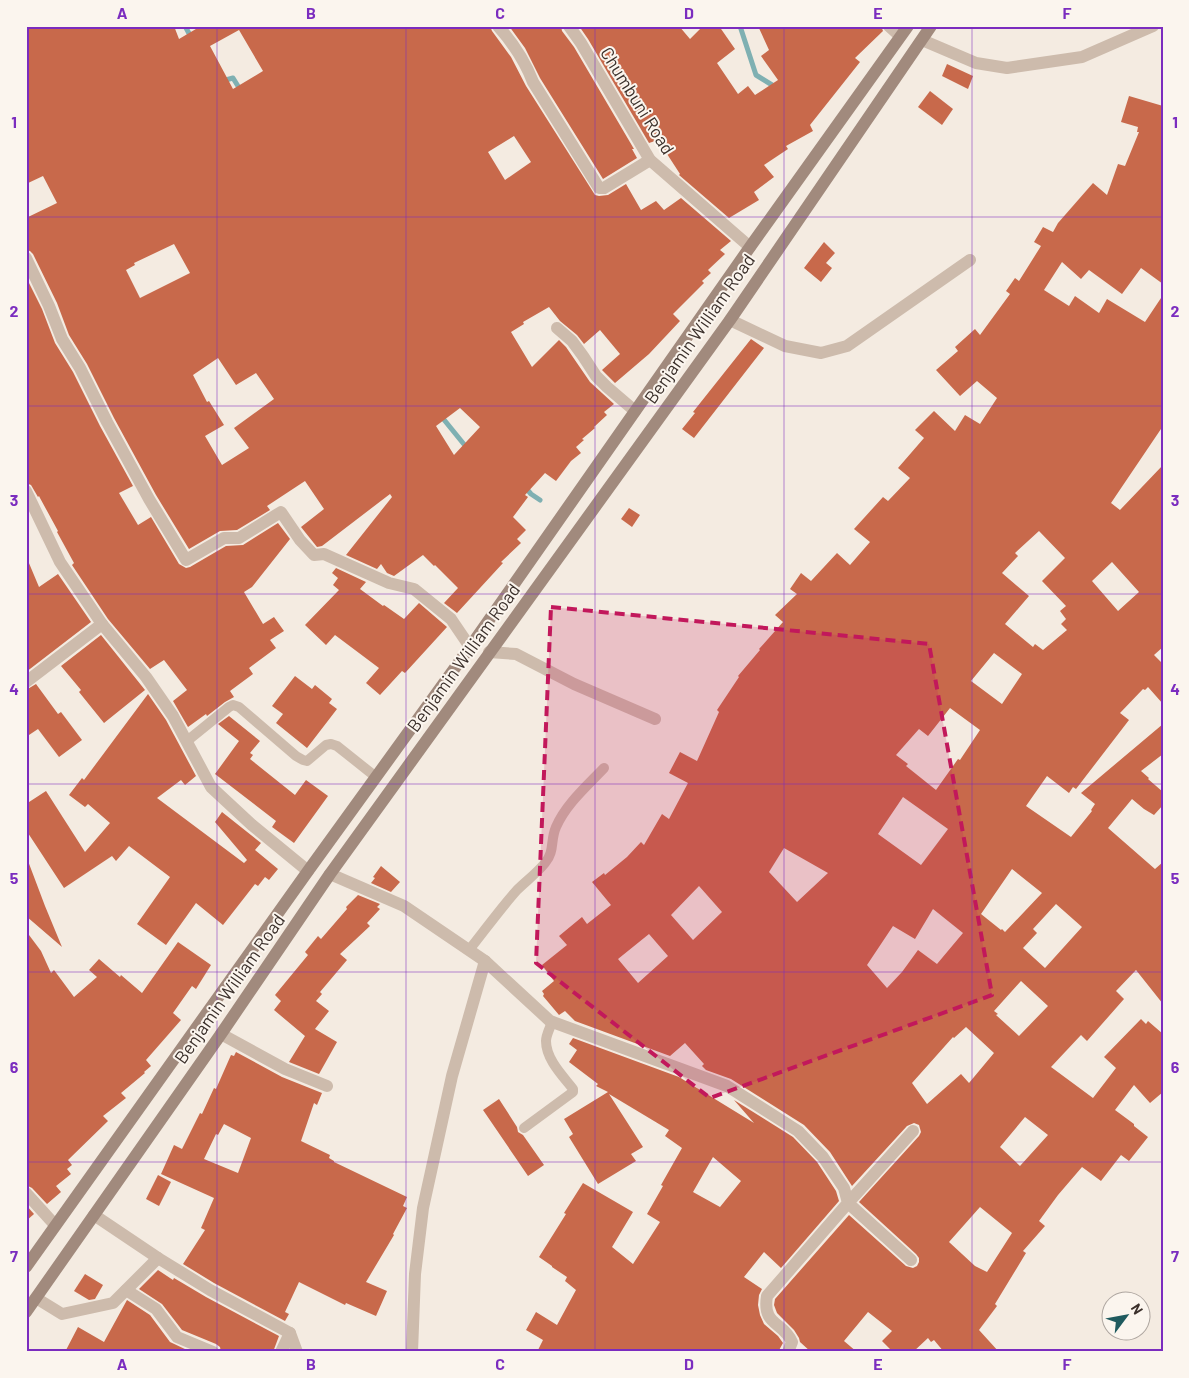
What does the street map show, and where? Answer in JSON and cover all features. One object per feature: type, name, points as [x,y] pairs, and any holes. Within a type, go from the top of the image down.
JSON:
[{"type":"main road","name":"Benjamin William Road","points":[[26,1312],[221,1034],[330,874],[730,320],[932,26]]},
{"type":"main road","name":"Benjamin William Road","points":[[26,1267],[376,776],[470,648],[750,247],[904,31]]},
{"type":"street","points":[[498,26],[517,49],[533,82],[599,188],[604,188],[650,160]]},
{"type":"street","name":"Chumbuni Road","points":[[569,26],[586,51],[650,160],[750,247]]},
{"type":"street","points":[[889,26],[904,31]]},
{"type":"street","points":[[922,40],[976,63],[1007,68],[1082,57],[1153,26]]},
{"type":"street","points":[[26,258],[51,310],[62,339],[82,372],[149,499],[186,560],[224,538],[239,538],[281,512],[300,540],[314,555],[324,554],[389,583],[414,589],[451,619],[470,648]]},
{"type":"street","points":[[730,320],[785,346],[821,353],[848,346],[970,260]]},
{"type":"street","points":[[557,328],[572,341],[596,376],[635,411]]},
{"type":"street","points":[[26,492],[60,562],[102,624],[146,677],[173,716],[211,787],[252,825],[308,871]]},
{"type":"street","points":[[26,682],[102,624]]},
{"type":"street","points":[[489,652],[516,654],[574,684],[655,719]]},
{"type":"street","points":[[330,874],[404,906],[485,960],[552,1022],[727,1086],[798,1131],[823,1158],[844,1188],[848,1203],[911,1260]]},
{"type":"street","points":[[412,1352],[415,1274],[423,1208],[452,1076],[485,960]]},
{"type":"street","points":[[221,1034],[285,1069],[327,1086]]},
{"type":"street","points":[[788,1352],[792,1342],[789,1336],[768,1317],[765,1307],[767,1296],[913,1131]]},
{"type":"street","points":[[26,1193],[55,1225]]},
{"type":"street","points":[[94,1215],[210,1290],[290,1333],[297,1352]]},
{"type":"street","points":[[36,1298],[62,1314],[112,1303],[158,1258]]},
{"type":"street","points":[[126,1290],[156,1309],[177,1337],[194,1348],[213,1352]]},
{"type":"street","points":[[282,1352],[290,1333]]},
{"type":"lane","points":[[187,741],[233,705],[239,707],[303,760],[307,761],[331,744],[337,746],[376,776]]},
{"type":"lane","points":[[470,950],[518,889],[544,864],[551,854],[553,836],[566,808],[604,768]]},
{"type":"lane","points":[[524,1128],[573,1092],[549,1053],[546,1040],[552,1022]]},
{"type":"highlighted area","points":[[551,607],[929,644],[992,995],[710,1098],[536,963]]},
{"type":"building","points":[[26,26],[174,26],[179,39],[201,26],[490,26],[595,195],[608,195],[626,184],[641,210],[656,201],[664,210],[681,198],[731,241],[720,250],[725,254],[708,270],[711,273],[702,281],[704,283],[673,314],[680,321],[649,354],[615,383],[602,370],[620,354],[600,330],[584,344],[577,335],[560,321],[549,307],[523,322],[524,324],[511,332],[532,367],[559,340],[590,382],[614,404],[604,412],[607,415],[582,439],[584,440],[576,447],[581,453],[571,461],[556,481],[545,473],[525,495],[528,497],[513,517],[526,530],[517,539],[521,543],[501,562],[503,563],[457,613],[444,603],[458,588],[423,555],[394,576],[387,573],[381,564],[377,569],[346,555],[392,497],[390,494],[322,546],[317,547],[301,527],[324,509],[305,481],[267,506],[270,510],[237,530],[220,531],[189,549],[156,495],[87,364],[69,335],[57,303],[33,254],[26,250],[26,218],[57,203],[43,176],[26,184]],"holes":[[[239,30],[263,71],[233,89],[210,46]],[[514,136],[531,162],[505,180],[488,152]],[[174,244],[190,273],[140,298],[126,270],[135,265],[134,263]],[[218,358],[236,385],[256,373],[274,399],[234,428],[249,448],[222,465],[205,436],[224,425],[209,401],[207,402],[193,375]],[[460,408],[480,427],[454,455],[436,426]]]},
{"type":"building","points":[[509,26],[561,26],[562,31],[574,47],[634,149],[632,149],[637,158],[603,179],[540,78],[525,48]]},
{"type":"building","points":[[579,26],[679,26],[690,39],[703,26],[719,26],[735,49],[717,63],[738,94],[748,86],[755,95],[778,80],[761,56],[769,50],[758,26],[881,26],[883,31],[855,58],[860,62],[810,125],[813,131],[786,146],[788,149],[764,165],[774,177],[754,192],[759,200],[729,218],[679,175],[658,140],[649,143]]},
{"type":"building","points":[[947,64],[973,76],[968,89],[942,76]]},
{"type":"building","points":[[930,91],[953,109],[942,125],[918,107]]},
{"type":"building","points":[[1129,96],[1163,106],[1163,284],[1141,268],[1122,294],[1089,270],[1081,279],[1062,262],[1044,290],[1069,306],[1075,296],[1099,313],[1107,299],[1145,322],[1163,295],[1163,426],[1111,503],[1120,510],[1163,465],[1163,647],[1154,655],[1163,664],[1163,704],[1148,687],[1145,690],[1143,689],[1120,713],[1129,720],[1076,789],[1073,787],[1069,793],[1047,776],[1026,806],[1071,837],[1092,811],[1095,804],[1081,793],[1163,724],[1163,754],[1141,771],[1163,792],[1163,805],[1154,815],[1132,799],[1108,828],[1155,869],[1163,862],[1163,1004],[1136,970],[1116,991],[1124,999],[1087,1041],[1081,1035],[1051,1067],[1093,1098],[1116,1068],[1104,1057],[1141,1019],[1146,1024],[1148,1021],[1163,1034],[1163,1092],[1150,1103],[1134,1085],[1115,1110],[1148,1137],[1129,1161],[1121,1155],[1101,1181],[1082,1167],[1039,1221],[1045,1226],[1023,1251],[1026,1253],[995,1304],[997,1306],[979,1330],[999,1352],[944,1352],[934,1340],[931,1342],[928,1338],[913,1352],[893,1352],[882,1341],[892,1331],[868,1312],[844,1341],[857,1352],[811,1352],[800,1342],[794,1330],[777,1313],[774,1305],[775,1299],[849,1215],[906,1266],[913,1268],[919,1262],[916,1254],[859,1202],[919,1136],[921,1132],[919,1125],[914,1123],[907,1126],[852,1186],[830,1152],[804,1125],[731,1079],[706,1070],[702,1066],[704,1064],[685,1043],[670,1056],[575,1021],[565,1011],[559,1015],[543,996],[542,991],[554,981],[542,965],[567,945],[559,936],[582,917],[587,924],[611,905],[592,882],[604,873],[605,875],[627,857],[641,842],[644,845],[662,814],[669,819],[688,783],[669,773],[680,752],[697,761],[719,712],[717,710],[738,676],[783,622],[775,615],[797,594],[790,589],[801,573],[811,581],[837,553],[850,565],[870,542],[854,529],[883,497],[888,501],[910,478],[898,468],[924,438],[915,430],[934,411],[955,431],[965,415],[980,424],[997,398],[977,381],[960,396],[936,370],[958,351],[955,347],[975,329],[980,335],[1010,294],[1006,291],[1015,278],[1019,281],[1041,246],[1034,242],[1043,227],[1053,232],[1058,223],[1093,183],[1107,195],[1118,164],[1125,166],[1139,132],[1137,132],[1138,127],[1121,122]],"holes":[[[1039,531],[1065,558],[1042,581],[1066,606],[1060,611],[1066,619],[1061,624],[1067,630],[1043,650],[1035,644],[1033,647],[1005,624],[1029,596],[1002,573],[1018,556],[1015,553]],[[1112,562],[1139,592],[1118,611],[1092,581]],[[994,653],[1022,674],[1002,704],[971,681]],[[950,708],[980,730],[960,760],[958,759],[936,790],[906,766],[908,764],[896,755],[919,729],[928,736]],[[903,797],[948,829],[921,865],[878,834]],[[784,848],[828,873],[797,902],[769,872]],[[1012,869],[1042,893],[1005,932],[981,914]],[[699,886],[722,912],[693,940],[671,915]],[[1056,904],[1082,927],[1045,968],[1023,948],[1037,933],[1033,929]],[[933,909],[963,933],[937,964],[918,950],[902,972],[887,988],[867,965],[893,926],[915,939]],[[649,934],[668,956],[638,983],[618,959]],[[1021,981],[1048,1006],[1019,1036],[996,1015],[998,1014],[994,1011]],[[966,1027],[994,1053],[969,1083],[961,1074],[927,1104],[912,1083],[953,1037]],[[1025,1117],[1048,1135],[1020,1166],[1000,1147]],[[980,1207],[1012,1233],[987,1272],[975,1266],[949,1242]]]},
{"type":"building","points":[[824,242],[835,253],[826,263],[832,268],[821,282],[804,268]]},
{"type":"building","points":[[26,277],[42,309],[55,343],[73,372],[133,486],[119,493],[138,525],[151,517],[179,564],[186,568],[226,546],[243,545],[278,523],[290,539],[252,587],[244,592],[263,624],[274,617],[284,631],[270,640],[276,648],[249,668],[253,674],[230,691],[234,697],[188,727],[173,701],[187,690],[164,660],[150,669],[108,619],[72,565],[74,563],[39,496],[31,485],[26,483]]},
{"type":"building","points":[[751,339],[764,348],[694,438],[682,429],[695,413],[693,412]]},
{"type":"building","points":[[629,508],[640,515],[632,527],[621,519]]},
{"type":"building","points":[[26,556],[39,587],[58,574],[91,622],[26,672]]},
{"type":"building","points":[[336,568],[366,582],[360,589],[404,619],[419,603],[447,627],[405,673],[402,671],[380,695],[366,683],[379,668],[335,635],[326,645],[305,625],[339,590],[333,585],[338,578],[332,573]]},
{"type":"building","points":[[101,635],[145,690],[104,723],[79,692],[81,690],[61,666]]},
{"type":"building","points":[[295,676],[312,689],[315,685],[332,699],[329,703],[337,709],[307,748],[276,723],[283,714],[272,706]]},
{"type":"building","points":[[36,684],[58,714],[61,712],[82,740],[59,757],[38,729],[26,737],[26,690]]},
{"type":"building","points":[[148,694],[166,720],[196,776],[185,785],[181,780],[157,798],[244,863],[247,860],[215,822],[222,812],[261,843],[255,850],[278,869],[269,880],[265,877],[258,886],[255,884],[223,925],[196,903],[166,945],[137,924],[170,877],[129,846],[116,861],[112,856],[64,888],[26,830],[26,804],[46,791],[85,852],[110,823],[88,804],[85,807],[69,795],[82,778],[84,780]]},
{"type":"building","points":[[229,716],[260,741],[250,753],[253,755],[250,759],[295,795],[306,780],[328,796],[294,843],[272,827],[276,821],[215,774],[239,741],[218,724]]},
{"type":"building","points":[[26,861],[28,861],[62,947],[26,916]]},
{"type":"building","points":[[381,866],[400,882],[391,892],[371,883]]},
{"type":"building","points":[[358,895],[380,904],[377,907],[380,909],[367,923],[370,926],[340,954],[347,960],[320,992],[322,994],[316,1001],[329,1011],[315,1029],[337,1042],[319,1074],[289,1062],[305,1036],[274,1010],[281,1001],[275,995],[308,955],[305,952],[318,936],[321,939]]},
{"type":"building","points":[[26,931],[41,951],[51,973],[54,970],[74,997],[97,977],[89,970],[99,959],[142,993],[178,942],[211,965],[196,989],[192,986],[173,1013],[181,1020],[146,1060],[151,1066],[121,1093],[126,1098],[103,1116],[108,1121],[68,1160],[72,1165],[67,1169],[71,1174],[56,1186],[61,1192],[47,1204],[32,1188],[26,1185]]},
{"type":"building","points":[[573,1038],[679,1077],[754,1123],[734,1100],[793,1137],[817,1162],[836,1191],[839,1201],[781,1268],[764,1252],[744,1277],[762,1289],[758,1305],[760,1315],[764,1324],[783,1343],[778,1352],[537,1352],[543,1340],[526,1330],[536,1312],[557,1325],[576,1290],[565,1281],[567,1277],[539,1257],[583,1183],[633,1212],[612,1247],[633,1264],[660,1222],[647,1214],[682,1148],[665,1136],[669,1130],[609,1094],[643,1147],[631,1154],[636,1161],[598,1184],[569,1137],[573,1134],[564,1119],[608,1092],[596,1086],[598,1084],[569,1062],[577,1050],[569,1044]],"holes":[[[713,1157],[741,1181],[720,1207],[693,1192]]]},
{"type":"building","points":[[236,1052],[282,1077],[322,1093],[317,1105],[314,1103],[301,1141],[330,1155],[329,1158],[334,1162],[407,1197],[403,1206],[407,1208],[394,1235],[366,1282],[387,1291],[376,1316],[346,1303],[345,1305],[299,1282],[285,1312],[289,1314],[285,1321],[183,1264],[205,1230],[201,1228],[214,1198],[161,1174],[174,1145],[182,1149],[214,1088],[216,1089],[231,1055],[234,1056]],"holes":[[[224,1124],[251,1138],[238,1173],[204,1159],[216,1134],[218,1135]]]},
{"type":"building","points":[[499,1099],[517,1127],[518,1132],[523,1135],[544,1165],[528,1176],[483,1110]]},
{"type":"building","points":[[158,1175],[171,1182],[159,1206],[146,1199]]},
{"type":"building","points":[[26,1205],[34,1214],[26,1221]]},
{"type":"building","points":[[158,1270],[173,1280],[174,1278],[279,1336],[273,1352],[221,1352],[220,1347],[216,1344],[182,1330],[162,1304],[139,1289]]},
{"type":"building","points":[[85,1274],[103,1285],[95,1299],[89,1300],[74,1291]]},
{"type":"building","points":[[127,1300],[150,1315],[170,1342],[187,1350],[186,1352],[65,1352],[78,1327],[104,1342]]},
{"type":"waterway","points":[[185,26],[192,39]]},
{"type":"waterway","points":[[740,26],[756,75],[777,88]]},
{"type":"waterway","points":[[222,81],[233,78],[241,91]]},
{"type":"waterway","points":[[441,416],[467,448]]},
{"type":"waterway","points":[[525,487],[540,500]]}]
